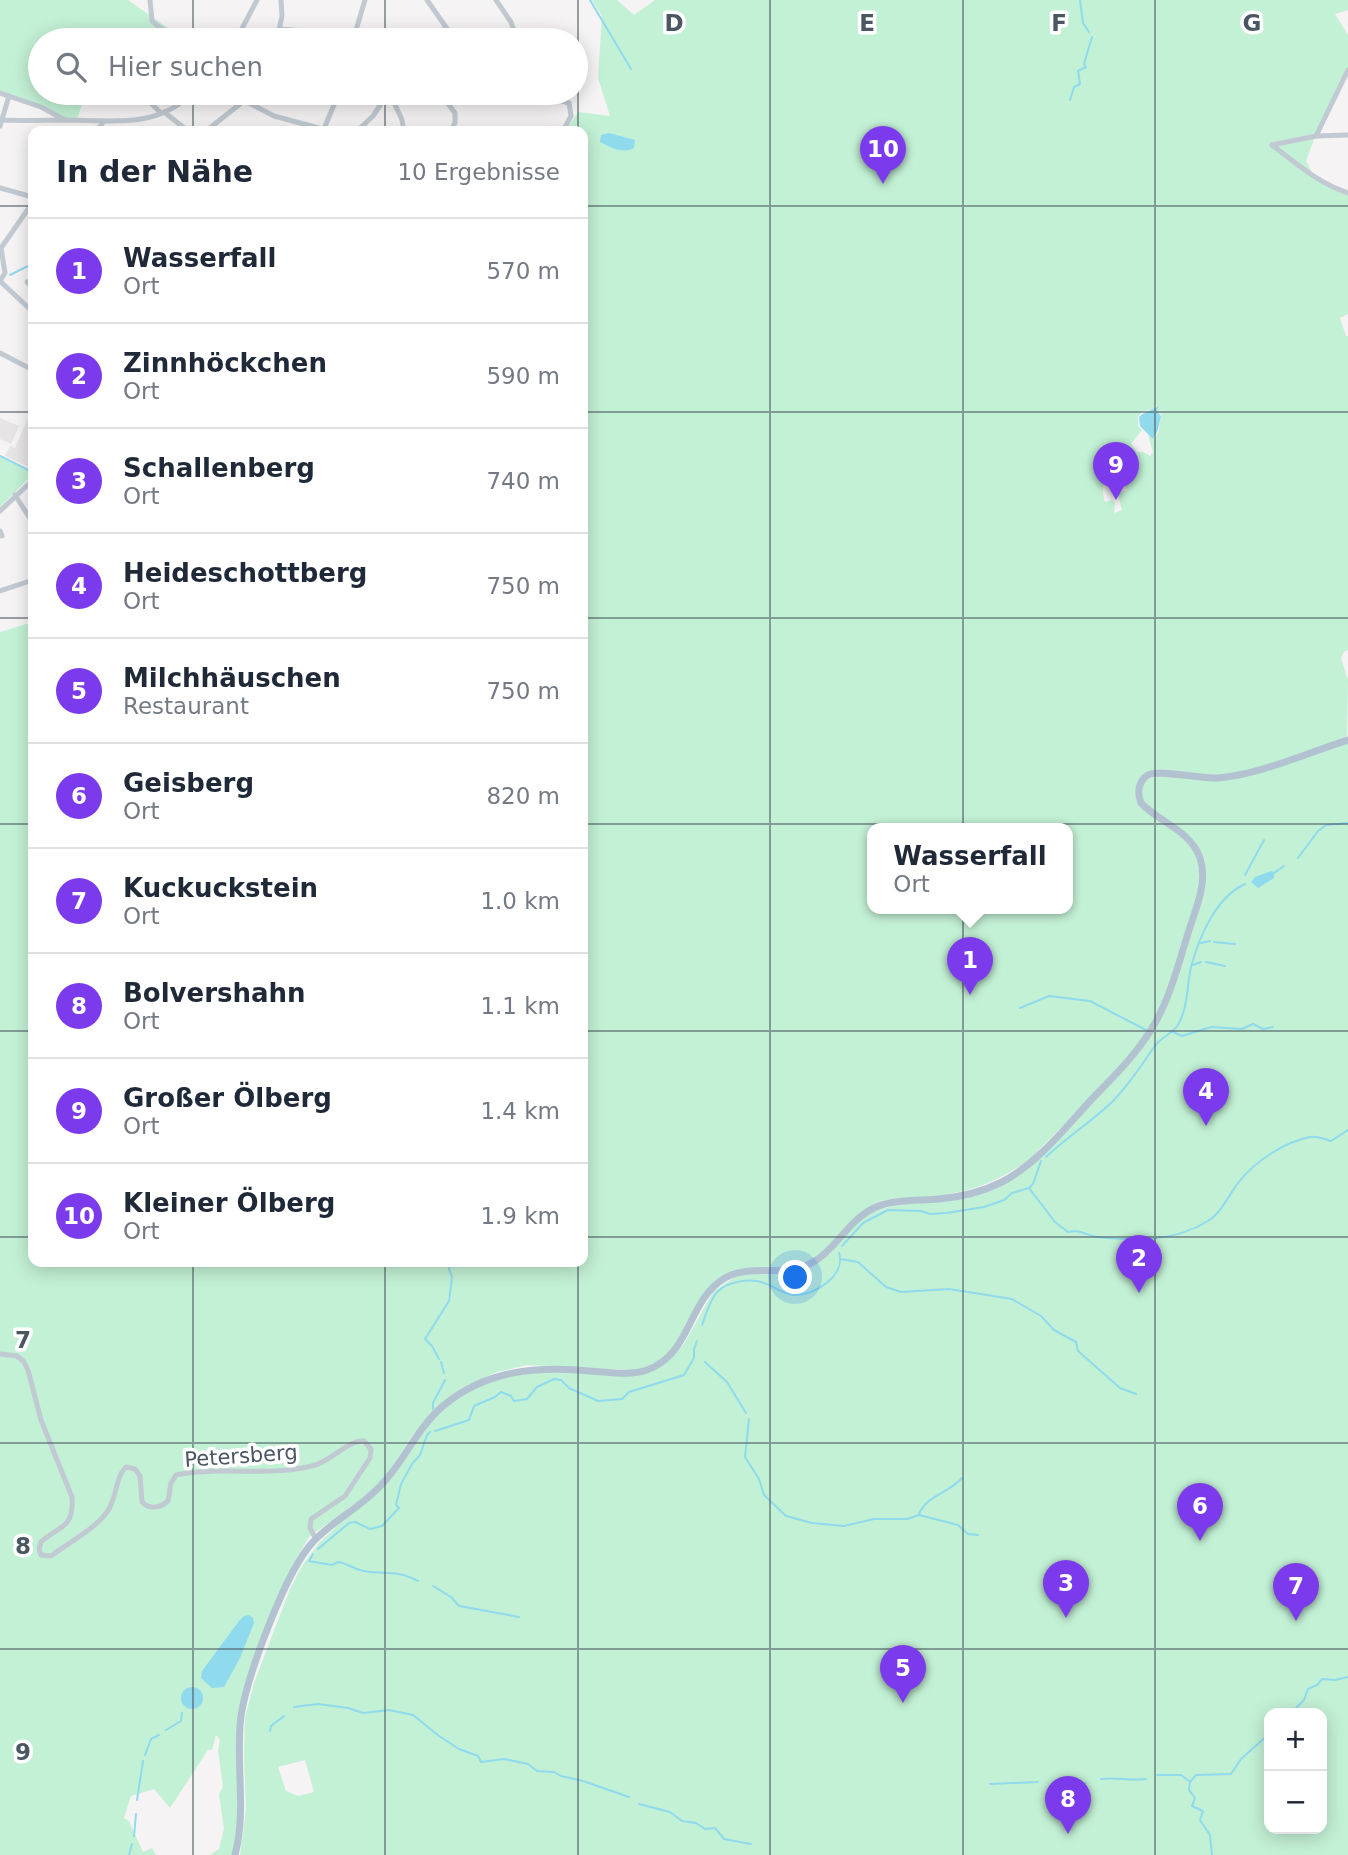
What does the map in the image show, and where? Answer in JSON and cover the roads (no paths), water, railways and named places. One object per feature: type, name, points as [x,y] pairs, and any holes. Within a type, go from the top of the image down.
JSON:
[{"type":"main road","points":[[235,1855],[241,1815],[239,1738],[246,1692],[293,1570],[314,1536],[384,1483],[432,1416],[449,1401],[477,1384],[505,1374],[532,1369],[624,1373],[650,1369],[665,1360],[677,1348],[704,1298],[725,1278],[745,1271],[782,1271],[804,1267],[824,1256],[854,1222],[873,1209],[895,1202],[966,1195],[1000,1183],[1021,1170],[1079,1114],[1147,1037],[1166,1001],[1189,930],[1202,885],[1200,858],[1187,838],[1144,808],[1139,798],[1141,782],[1149,775],[1159,772],[1194,778],[1228,777],[1348,740]]},
{"type":"street","points":[[150,0],[152,21],[160,28]]},
{"type":"street","points":[[242,28],[256,1],[265,0]]},
{"type":"street","points":[[280,28],[281,0]]},
{"type":"street","points":[[357,28],[365,0]]},
{"type":"street","points":[[427,0],[445,28]]},
{"type":"street","points":[[495,0],[513,28]]},
{"type":"street","points":[[1316,136],[1348,70]]},
{"type":"street","points":[[0,93],[28,103]]},
{"type":"street","points":[[9,96],[1,122],[139,121],[176,105]]},
{"type":"street","points":[[35,105],[65,120]]},
{"type":"street","points":[[154,105],[181,126]]},
{"type":"street","points":[[212,126],[237,105]]},
{"type":"street","points":[[253,105],[274,116],[309,126]]},
{"type":"street","points":[[328,126],[335,105]]},
{"type":"street","points":[[362,126],[380,105]]},
{"type":"street","points":[[397,105],[403,126]]},
{"type":"street","points":[[450,105],[456,113],[453,126]]},
{"type":"street","points":[[566,126],[571,108],[568,105]]},
{"type":"street","points":[[100,126],[103,122]]},
{"type":"street","points":[[1348,135],[1316,136],[1272,145],[1329,187],[1348,193]]},
{"type":"street","points":[[0,188],[28,198]]},
{"type":"street","points":[[28,209],[1,248],[5,274],[0,281],[28,305]]},
{"type":"street","points":[[0,353],[28,367]]},
{"type":"street","points":[[0,511],[28,484]]},
{"type":"street","points":[[15,495],[28,515]]},
{"type":"street","points":[[0,591],[28,582]]},
{"type":"street","name":"Petersberg","points":[[0,1354],[17,1356],[26,1366],[41,1420],[72,1497],[69,1521],[41,1542],[38,1549],[41,1555],[51,1556],[103,1518],[113,1503],[121,1473],[126,1467],[135,1469],[140,1476],[142,1502],[158,1507],[168,1501],[171,1483],[176,1475],[202,1472],[264,1473],[310,1467],[335,1457],[352,1442],[364,1441],[370,1446],[371,1453],[365,1467],[345,1496],[312,1519],[310,1525],[314,1536]]},
{"type":"water","points":[[609,133],[635,140],[634,148],[621,150],[600,142],[601,135]]},
{"type":"water","points":[[1158,406],[1157,412],[1161,416],[1153,439],[1140,426],[1139,417]]},
{"type":"water","points":[[1274,872],[1274,878],[1258,888],[1251,882],[1255,877]]},
{"type":"water","points":[[249,1615],[254,1623],[240,1658],[224,1687],[212,1688],[201,1678],[202,1671],[239,1621]]},
{"type":"water","points":[[192,1687],[202,1694],[203,1698],[196,1708],[192,1709],[182,1702],[181,1698],[188,1688]]},
{"type":"waterway","points":[[590,0],[631,69]]},
{"type":"waterway","points":[[1080,0],[1083,23],[1089,32]]},
{"type":"waterway","points":[[1070,100],[1074,87],[1080,84],[1078,71],[1086,67],[1084,64],[1092,37]]},
{"type":"waterway","points":[[10,275],[28,266]]},
{"type":"waterway","points":[[0,456],[28,470]]},
{"type":"waterway","points":[[1298,858],[1318,831],[1326,825],[1348,823]]},
{"type":"waterway","points":[[1245,875],[1264,840]]},
{"type":"waterway","points":[[1274,873],[1284,866]]},
{"type":"waterway","points":[[1046,1157],[1112,1102],[1157,1044],[1178,1025],[1185,1004],[1191,967],[1204,931],[1225,898],[1245,884]]},
{"type":"waterway","points":[[1201,943],[1210,941]]},
{"type":"waterway","points":[[1214,942],[1235,944]]},
{"type":"waterway","points":[[1193,965],[1201,962]]},
{"type":"waterway","points":[[1206,962],[1225,966]]},
{"type":"waterway","points":[[1020,1008],[1049,996],[1090,1001],[1146,1030]]},
{"type":"waterway","points":[[1171,1031],[1182,1036],[1211,1027],[1242,1029],[1253,1024],[1263,1029],[1273,1027]]},
{"type":"waterway","points":[[1029,1188],[1055,1222],[1068,1232],[1127,1239],[1169,1236],[1195,1228],[1213,1218],[1245,1175],[1280,1148],[1310,1137],[1331,1141],[1348,1130]]},
{"type":"waterway","points":[[842,1246],[863,1223],[888,1210],[946,1213],[984,1207],[1004,1200],[1012,1193],[1029,1188],[1033,1184],[1041,1161]]},
{"type":"waterway","points":[[702,1325],[713,1298],[723,1288],[740,1281],[753,1281],[790,1295],[811,1292],[827,1283],[833,1276],[838,1269],[839,1253]]},
{"type":"waterway","points":[[841,1259],[858,1262],[886,1287],[901,1292],[949,1289],[1012,1299],[1041,1316],[1054,1330],[1076,1342],[1078,1351],[1120,1388],[1136,1394]]},
{"type":"waterway","points":[[439,1359],[425,1339],[449,1301],[452,1277],[449,1267]]},
{"type":"waterway","points":[[435,1431],[469,1420],[474,1406],[501,1392],[511,1396],[514,1401],[527,1399],[537,1387],[554,1379],[561,1380],[569,1388],[598,1401],[622,1399],[629,1392],[684,1375],[694,1358],[697,1341]]},
{"type":"waterway","points":[[441,1362],[444,1373]]},
{"type":"waterway","points":[[705,1362],[727,1382],[746,1413]]},
{"type":"waterway","points":[[433,1409],[433,1403],[445,1380]]},
{"type":"waterway","points":[[749,1419],[745,1457],[759,1479],[764,1495],[786,1516],[812,1523],[844,1526],[874,1519],[907,1519],[919,1515],[958,1525],[968,1534],[978,1535]]},
{"type":"waterway","points":[[318,1549],[349,1523],[355,1522],[370,1529],[382,1526],[399,1508],[396,1505],[401,1484],[420,1455],[430,1432]]},
{"type":"waterway","points":[[919,1514],[927,1502],[962,1478]]},
{"type":"waterway","points":[[313,1554],[309,1561],[332,1565],[338,1562],[361,1570],[397,1574],[418,1581]]},
{"type":"waterway","points":[[433,1586],[451,1597],[459,1606],[519,1617]]},
{"type":"waterway","points":[[1296,1708],[1304,1700],[1308,1689],[1322,1679],[1348,1677]]},
{"type":"waterway","points":[[294,1707],[318,1704],[363,1713],[389,1710],[413,1715],[459,1749],[478,1756],[481,1762],[504,1759],[528,1764],[537,1771],[554,1772],[629,1797]]},
{"type":"waterway","points":[[166,1730],[181,1721],[182,1713]]},
{"type":"waterway","points":[[270,1731],[271,1726],[284,1716]]},
{"type":"waterway","points":[[145,1755],[151,1739],[159,1735]]},
{"type":"waterway","points":[[1212,1855],[1210,1835],[1200,1820],[1203,1811],[1192,1806],[1195,1798],[1189,1790],[1190,1782],[1196,1775],[1231,1774],[1241,1759],[1264,1738]]},
{"type":"waterway","points":[[137,1800],[143,1761]]},
{"type":"waterway","points":[[1157,1775],[1181,1775],[1189,1781]]},
{"type":"waterway","points":[[1101,1779],[1146,1779]]},
{"type":"waterway","points":[[990,1784],[1038,1782]]},
{"type":"waterway","points":[[1054,1790],[1070,1790],[1086,1783]]},
{"type":"waterway","points":[[639,1804],[670,1812],[682,1821],[696,1823],[705,1829],[715,1828],[724,1839],[751,1844]]},
{"type":"waterway","points":[[134,1836],[136,1814]]},
{"type":"waterway","points":[[129,1855],[132,1844]]},
{"type":"place","name":"Kleiner Ölberg","points":[[883,184]]},
{"type":"place","name":"Großer Ölberg","points":[[1116,500]]},
{"type":"place","name":"Wasserfall","points":[[970,995]]},
{"type":"place","name":"Heideschottberg","points":[[1206,1126]]},
{"type":"place","name":"Zinnhöckchen","points":[[1139,1293]]},
{"type":"place","name":"Geisberg","points":[[1200,1541]]},
{"type":"place","name":"Schallenberg","points":[[1066,1618]]},
{"type":"place","name":"Kuckuckstein","points":[[1296,1621]]},
{"type":"place","name":"Milchhäuschen","points":[[903,1703]]},
{"type":"place","name":"Bolvershahn","points":[[1068,1834]]}]
